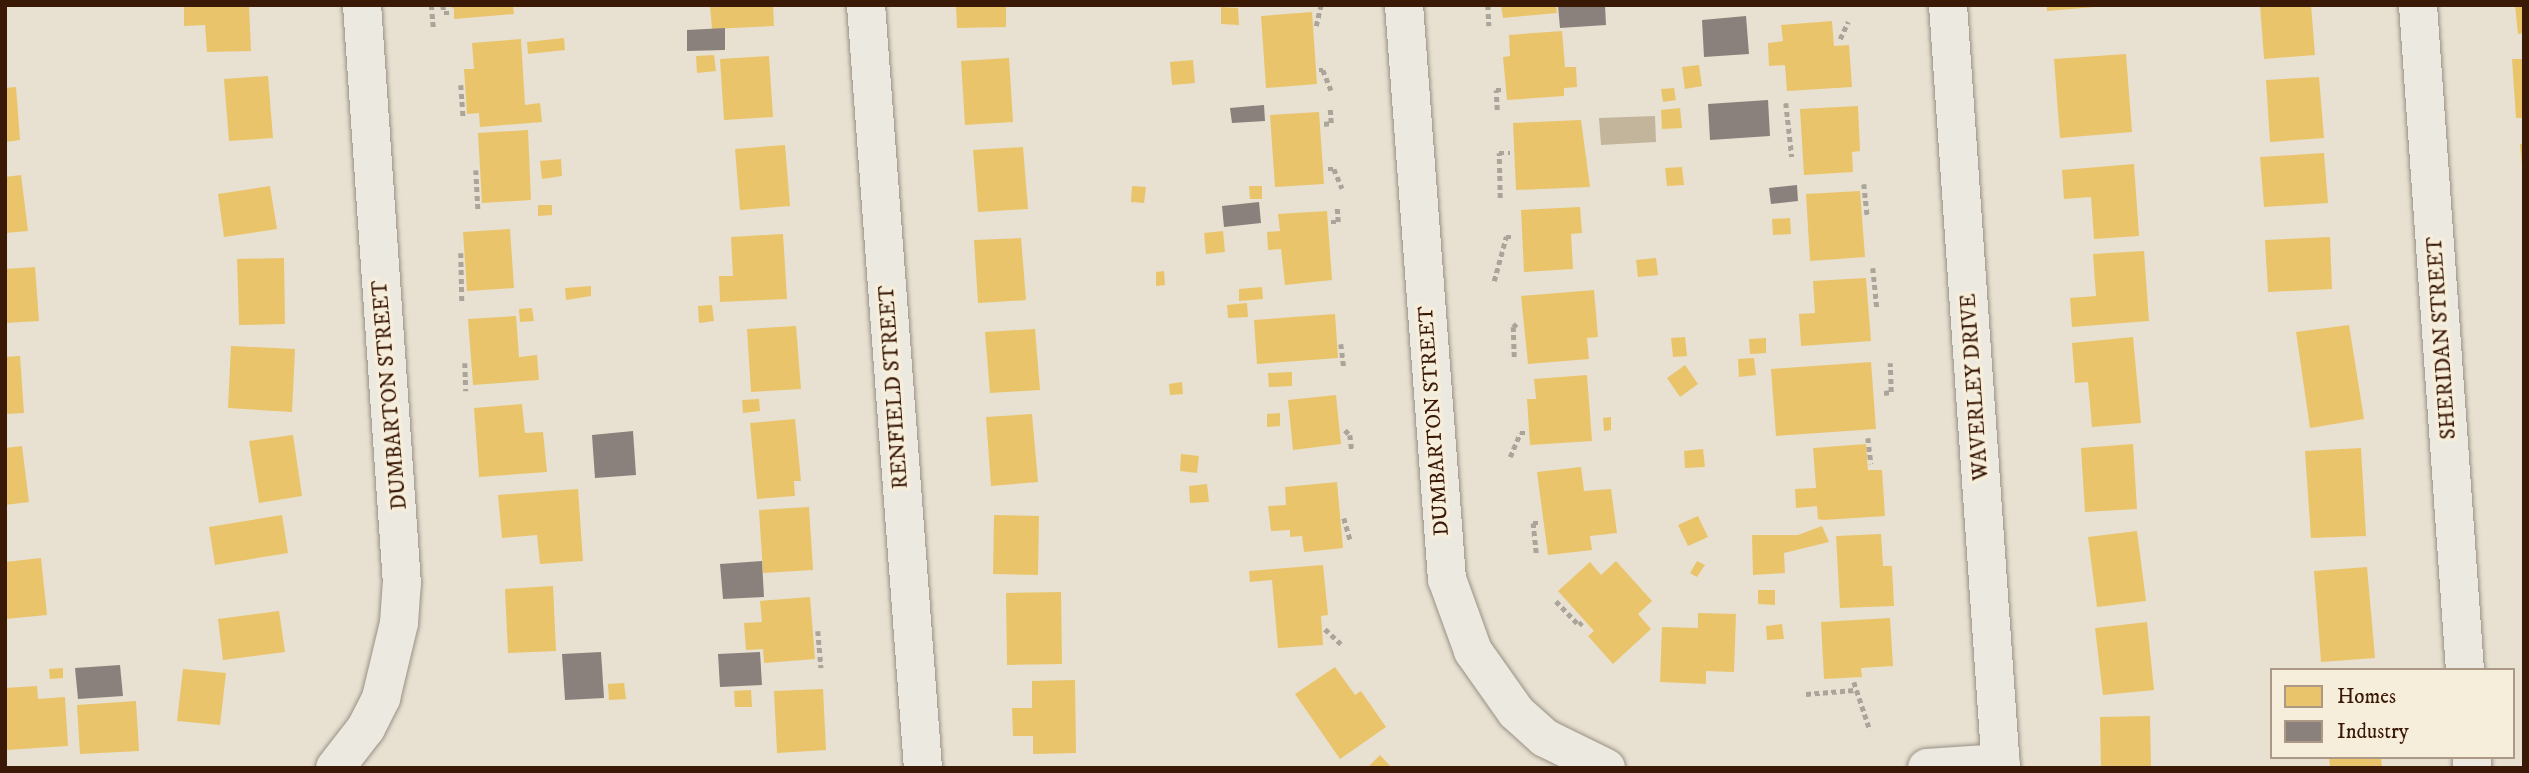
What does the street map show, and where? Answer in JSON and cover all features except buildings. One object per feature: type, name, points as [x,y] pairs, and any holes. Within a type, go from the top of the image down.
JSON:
[{"type":"street","name":"DUMBARTON STREET","points":[[335,768],[366,728],[382,698],[399,623],[402,584],[362,5]]},
{"type":"street","name":"RENFIELD STREET","points":[[866,5],[923,768]]},
{"type":"street","name":"DUMBARTON STREET","points":[[1404,5],[1447,579],[1473,651],[1516,712],[1545,738],[1606,768]]},
{"type":"street","name":"WAVERLEY DRIVE","points":[[1948,5],[2001,765]]},
{"type":"street","name":"SHERIDAN STREET","points":[[2418,5],[2465,668]]},
{"type":"street","points":[[1927,768],[2001,765]]},
{"type":"path","points":[[433,27],[432,5],[436,5]]},
{"type":"path","points":[[443,5],[443,13],[449,13]]},
{"type":"path","points":[[1316,26],[1321,5]]},
{"type":"path","points":[[1488,5],[1489,26]]},
{"type":"path","points":[[1840,39],[1848,22]]},
{"type":"path","points":[[1319,71],[1323,70],[1331,90]]},
{"type":"path","points":[[461,85],[463,117]]},
{"type":"path","points":[[1497,110],[1496,90],[1503,90]]},
{"type":"path","points":[[1786,103],[1792,157]]},
{"type":"path","points":[[1324,124],[1331,123],[1330,107]]},
{"type":"path","points":[[1500,198],[1499,153],[1510,153]]},
{"type":"path","points":[[1328,169],[1334,169],[1342,188]]},
{"type":"path","points":[[475,170],[478,209]]},
{"type":"path","points":[[1864,184],[1867,215]]},
{"type":"path","points":[[1331,222],[1338,222],[1337,206]]},
{"type":"path","points":[[1494,281],[1506,237],[1514,237]]},
{"type":"path","points":[[461,253],[462,301]]},
{"type":"path","points":[[1873,268],[1877,308]]},
{"type":"path","points":[[1514,357],[1513,327],[1518,322]]},
{"type":"path","points":[[1341,344],[1344,369]]},
{"type":"path","points":[[465,363],[466,391]]},
{"type":"path","points":[[1884,393],[1891,392],[1890,363]]},
{"type":"path","points":[[1345,430],[1350,435],[1352,452]]},
{"type":"path","points":[[1510,457],[1520,433],[1525,433]]},
{"type":"path","points":[[1868,438],[1871,464]]},
{"type":"path","points":[[1344,518],[1351,541]]},
{"type":"path","points":[[1536,553],[1533,523],[1540,523]]},
{"type":"path","points":[[1556,601],[1579,625],[1582,622]]},
{"type":"path","points":[[1325,629],[1341,644]]},
{"type":"path","points":[[818,631],[821,668]]},
{"type":"path","points":[[1854,682],[1870,730]]},
{"type":"path","points":[[1806,694],[1855,690]]},
{"type":"shaded area","points":[[1655,116],[1656,142],[1601,145],[1599,118]]}]
